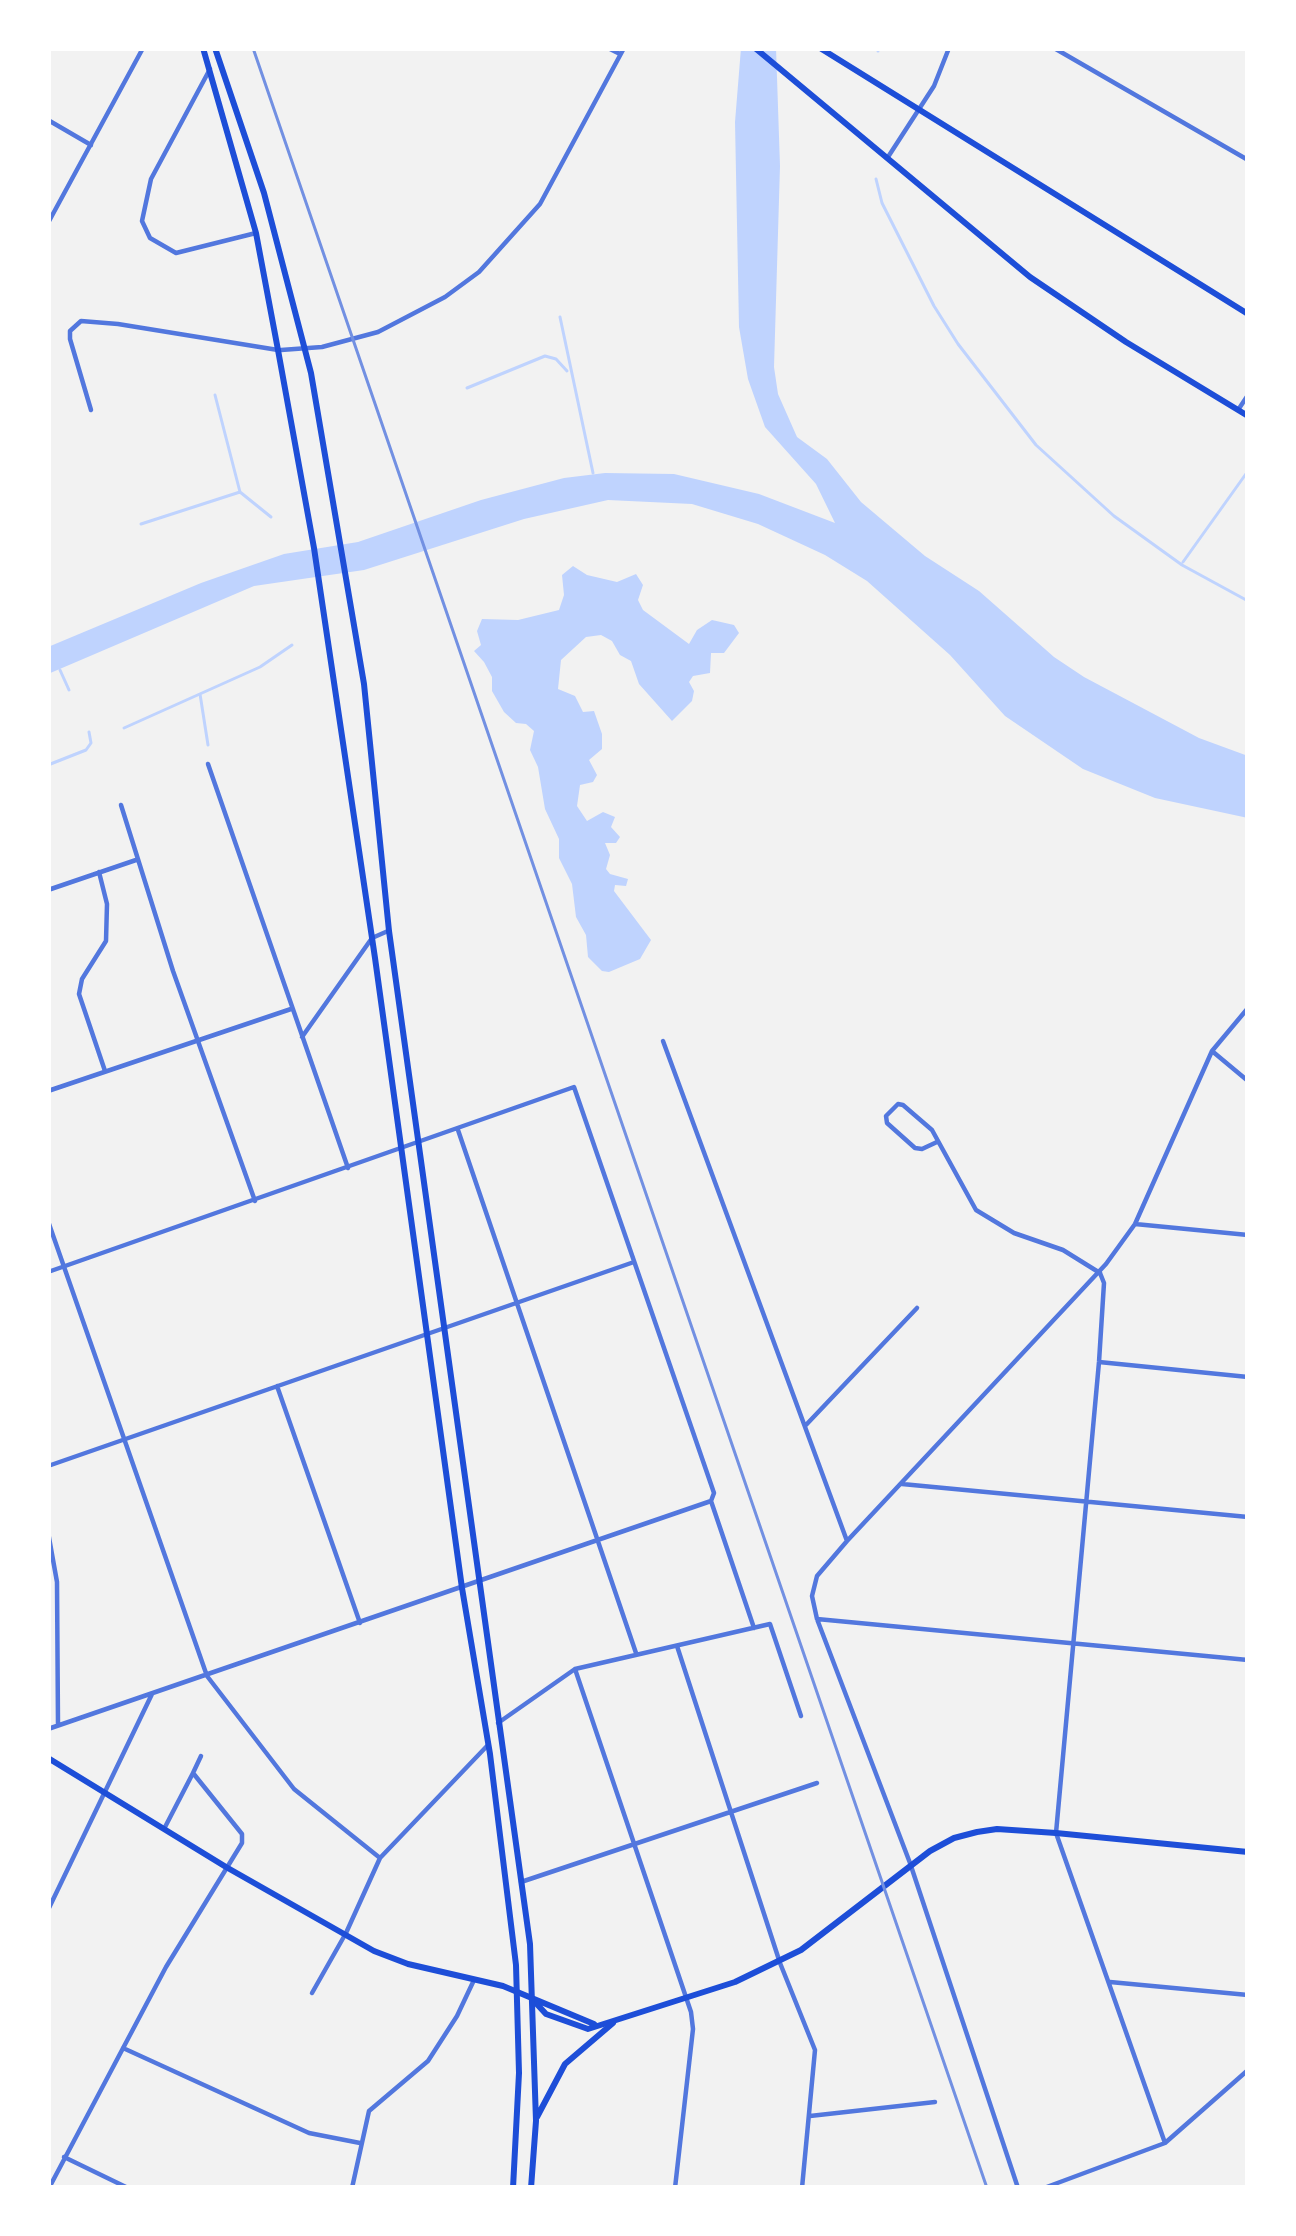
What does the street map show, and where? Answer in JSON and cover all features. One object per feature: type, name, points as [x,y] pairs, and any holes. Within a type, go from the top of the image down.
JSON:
[{"type":"main road","points":[[203,48],[256,233],[314,548],[372,938],[488,1745],[517,1991],[519,2072],[513,2188]]},
{"type":"main road","points":[[215,48],[264,193],[305,350],[343,543],[364,684],[388,931],[521,1882],[534,2001],[536,2121],[531,2188]]},
{"type":"main road","points":[[755,48],[1030,277],[1248,416]]},
{"type":"main road","points":[[820,48],[1248,314]]},
{"type":"main road","points":[[48,1758],[374,1951],[517,1991],[544,2012],[578,2028],[613,2023],[781,1963],[910,1863],[954,1838],[997,1829],[1248,1852]]},
{"type":"main road","points":[[536,2121],[565,2064],[613,2023]]},
{"type":"street","points":[[48,224],[143,48]]},
{"type":"street","points":[[91,410],[70,339],[81,321],[305,350],[350,341],[409,318],[445,297],[494,259],[547,193],[622,51],[608,48]]},
{"type":"street","points":[[888,158],[942,70],[950,48]]},
{"type":"street","points":[[1054,48],[1248,160]]},
{"type":"street","points":[[210,69],[151,179],[142,221],[150,238],[176,253],[256,233]]},
{"type":"street","points":[[48,120],[91,145]]},
{"type":"street","points":[[1238,410],[1248,395]]},
{"type":"street","points":[[208,764],[348,1168]]},
{"type":"street","points":[[121,805],[255,1202]]},
{"type":"street","points":[[48,890],[136,860]]},
{"type":"street","points":[[99,872],[107,904],[106,941],[82,979],[79,994],[105,1071]]},
{"type":"street","points":[[302,1036],[372,938],[388,931]]},
{"type":"street","points":[[1018,2188],[910,1863],[812,1595],[817,1576],[847,1541],[1100,1273],[1135,1224],[1212,1051],[1248,1008]]},
{"type":"street","points":[[48,1090],[291,1009]]},
{"type":"street","points":[[663,1041],[847,1541]]},
{"type":"street","points":[[1212,1051],[1248,1081]]},
{"type":"street","points":[[48,1272],[574,1087],[714,1493],[710,1501],[600,1542],[48,1729]]},
{"type":"street","points":[[937,1142],[915,1148],[887,1123],[886,1116],[903,1105],[932,1130],[976,1210],[1014,1233],[1063,1250],[1100,1273],[1104,1283],[1056,1833],[1165,2143]]},
{"type":"street","points":[[458,1129],[637,1653]]},
{"type":"street","points":[[48,1221],[207,1676],[294,1790],[380,1858]]},
{"type":"street","points":[[1135,1224],[1248,1234]]},
{"type":"street","points":[[48,1466],[634,1262]]},
{"type":"street","points":[[805,1426],[916,1308]]},
{"type":"street","points":[[1099,1362],[1248,1377]]},
{"type":"street","points":[[277,1386],[360,1622]]},
{"type":"street","points":[[902,1484],[1248,1517]]},
{"type":"street","points":[[710,1501],[754,1628]]},
{"type":"street","points":[[48,1532],[57,1582],[58,1725]]},
{"type":"street","points":[[817,1619],[1248,1660]]},
{"type":"street","points":[[498,1723],[575,1669],[770,1624],[801,1716]]},
{"type":"street","points":[[677,1646],[781,1963],[815,2050],[802,2188]]},
{"type":"street","points":[[575,1669],[687,1997],[693,2030],[675,2188]]},
{"type":"street","points":[[48,1910],[152,1694]]},
{"type":"street","points":[[313,1993],[380,1858],[488,1745]]},
{"type":"street","points":[[164,1829],[201,1756]]},
{"type":"street","points":[[49,2188],[123,2048],[242,1843],[242,1834],[193,1773]]},
{"type":"street","points":[[521,1882],[817,1783]]},
{"type":"street","points":[[352,2188],[369,2111],[428,2061],[474,1980]]},
{"type":"street","points":[[1108,1982],[1248,1996]]},
{"type":"street","points":[[123,2048],[309,2133],[360,2143]]},
{"type":"street","points":[[1044,2188],[1165,2143],[1248,2070]]},
{"type":"street","points":[[810,2116],[935,2102]]},
{"type":"street","points":[[64,2157],[128,2188]]},
{"type":"water","points":[[741,48],[776,48],[780,166],[774,367],[778,394],[797,437],[827,459],[861,502],[925,556],[979,591],[1054,657],[1199,738],[1248,756],[1248,818],[1155,798],[1083,769],[1005,716],[950,655],[867,581],[758,524],[692,504],[608,500],[524,519],[364,570],[254,586],[48,674],[48,647],[201,583],[284,554],[358,542],[481,500],[564,478],[674,474],[759,494],[835,523],[816,484],[765,427],[748,379],[739,327],[735,122]]},
{"type":"water","points":[[573,566],[587,575],[617,582],[636,574],[643,585],[638,600],[643,610],[689,644],[697,630],[712,620],[734,625],[739,633],[724,653],[711,653],[710,673],[693,676],[689,682],[692,701],[672,721],[639,684],[631,661],[620,655],[612,641],[601,635],[586,637],[561,660],[558,689],[575,696],[583,712],[594,711],[602,734],[602,749],[589,760],[597,775],[593,782],[580,785],[577,806],[587,821],[603,812],[615,817],[611,827],[620,837],[616,843],[605,843],[610,855],[606,869],[628,879],[626,886],[615,885],[614,891],[651,940],[640,959],[609,972],[588,957],[572,884],[559,858],[559,839],[545,809],[530,750],[534,731],[504,712],[492,691],[492,677],[474,651],[481,645],[477,631],[482,619],[518,620],[559,610],[564,595],[562,575]]},
{"type":"waterway","points":[[876,179],[882,203],[934,306],[1036,445],[1114,516],[1182,565],[1248,601]]},
{"type":"waterway","points":[[560,317],[593,473]]},
{"type":"waterway","points":[[467,388],[545,356],[556,359],[567,371]]},
{"type":"waterway","points":[[215,395],[240,492]]},
{"type":"waterway","points":[[1183,562],[1248,471]]},
{"type":"waterway","points":[[141,524],[240,492],[271,517]]},
{"type":"waterway","points":[[124,728],[260,667],[292,645]]},
{"type":"waterway","points":[[60,670],[69,690]]},
{"type":"waterway","points":[[200,694],[208,745]]},
{"type":"waterway","points":[[48,765],[86,750],[91,743],[89,732]]},
{"type":"railway","points":[[253,48],[987,2188]]}]
